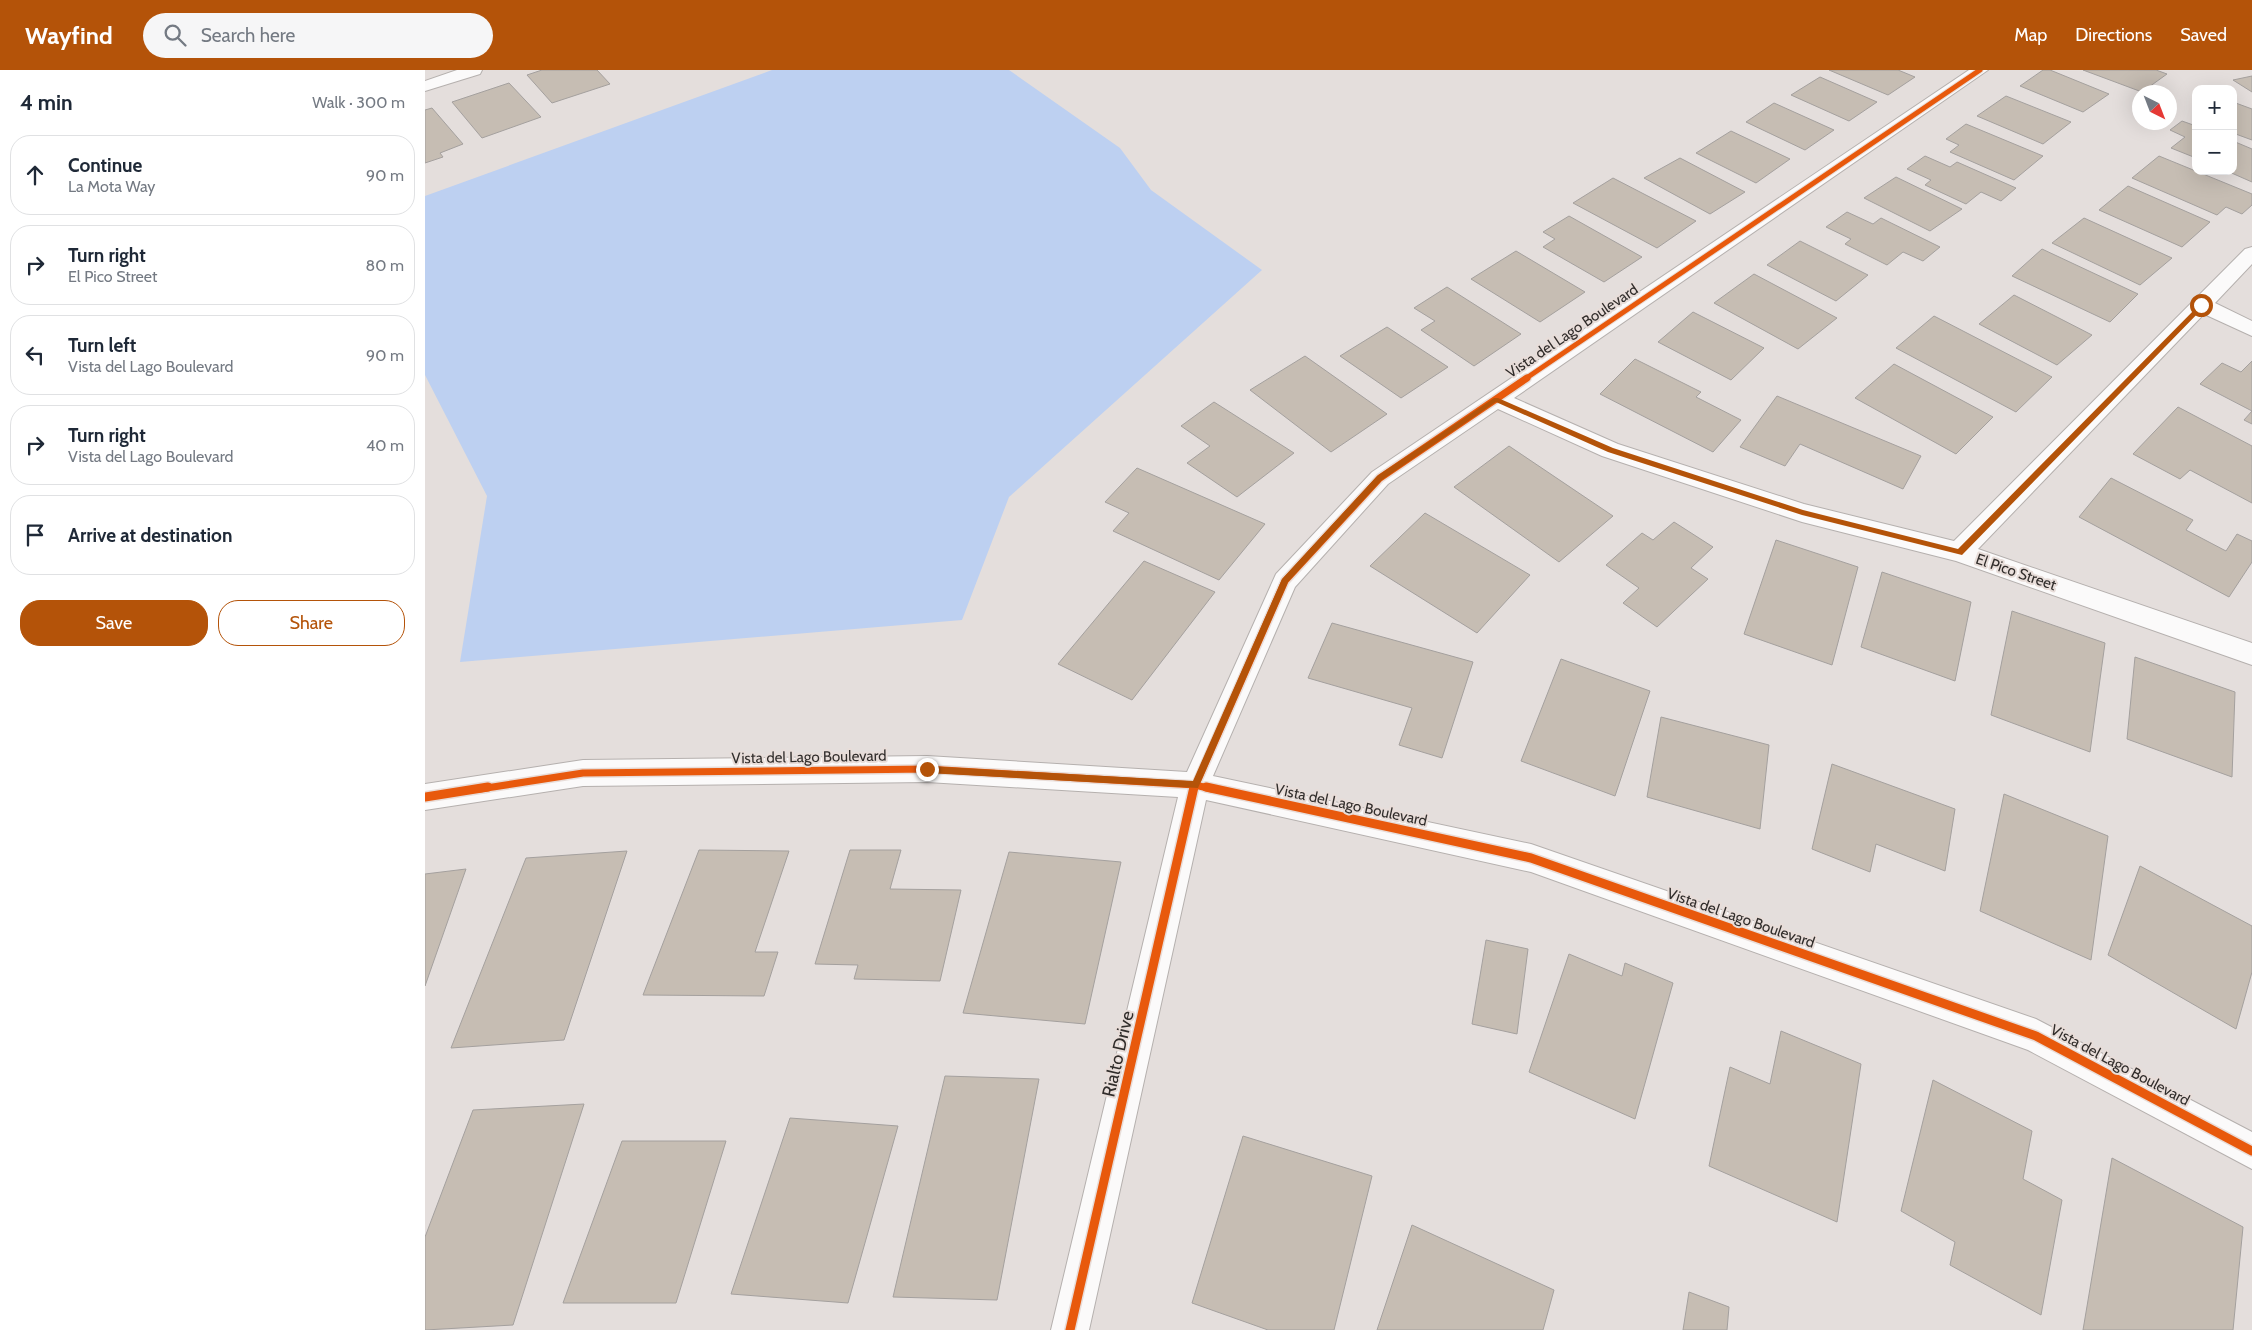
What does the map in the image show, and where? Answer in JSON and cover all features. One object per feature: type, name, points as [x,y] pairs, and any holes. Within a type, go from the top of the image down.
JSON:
[{"type":"street","points":[[425,86],[474,70]]},
{"type":"street","name":"Vista del Lago Boulevard","points":[[1195,785],[1285,581],[1380,478],[1980,70]]},
{"type":"street","points":[[1959,552],[2252,253]]},
{"type":"street","points":[[2201,305],[2252,329]]},
{"type":"street","name":"El Pico Street","points":[[1496,399],[1611,450],[1802,513],[1959,552],[2252,654]]},
{"type":"street","name":"Vista del Lago Boulevard","points":[[425,797],[583,774],[927,769],[1195,785],[1531,858],[2036,1036],[2252,1151]]},
{"type":"street","name":"Rialto Drive","points":[[1070,1330],[1195,785]]},
{"type":"water","points":[[772,70],[1009,70],[1120,148],[1151,190],[1262,270],[1009,497],[962,620],[460,662],[487,496],[425,375],[425,196]]},
{"type":"building","points":[[542,70],[597,70],[610,84],[552,103],[527,75]]},
{"type":"building","points":[[1829,70],[1898,70],[1915,77],[1888,95]]},
{"type":"building","points":[[2043,70],[2050,70],[2109,94],[2083,112],[2020,86]]},
{"type":"building","points":[[2083,70],[2156,70],[2167,74],[2152,85],[2132,85],[2132,88]]},
{"type":"building","points":[[2252,76],[2252,92],[2233,80]]},
{"type":"building","points":[[1820,77],[1877,102],[1849,121],[1791,95]]},
{"type":"building","points":[[509,83],[541,117],[482,138],[452,102]]},
{"type":"building","points":[[2006,96],[2071,122],[2043,144],[1977,116]]},
{"type":"building","points":[[1774,103],[1834,130],[1805,150],[1746,122]]},
{"type":"building","points":[[2237,103],[2252,109],[2252,140],[2237,134]]},
{"type":"building","points":[[432,108],[463,144],[440,153],[443,157],[425,163],[425,110]]},
{"type":"building","points":[[2182,121],[2192,125],[2192,156],[2171,148],[2185,137],[2170,130],[2177,130],[2177,125]]},
{"type":"building","points":[[1966,124],[2043,156],[2014,180],[1950,152],[1959,145],[1946,139]]},
{"type":"building","points":[[1731,131],[1790,159],[1756,183],[1696,153]]},
{"type":"building","points":[[2237,143],[2252,149],[2252,182],[2236,175]]},
{"type":"building","points":[[1925,156],[1950,167],[1957,162],[2016,188],[2001,201],[1981,192],[1966,204],[1925,185],[1931,180],[1907,169]]},
{"type":"building","points":[[2159,156],[2192,169],[2192,175],[2206,175],[2252,194],[2252,205],[2242,214],[2226,207],[2217,215],[2132,178]]},
{"type":"building","points":[[1680,158],[1745,192],[1710,214],[1644,178]]},
{"type":"building","points":[[1896,177],[1962,209],[1930,231],[1864,198]]},
{"type":"building","points":[[1613,178],[1696,221],[1657,248],[1573,203]]},
{"type":"building","points":[[2128,186],[2210,222],[2182,247],[2099,210]]},
{"type":"building","points":[[1847,212],[1873,224],[1881,218],[1940,247],[1923,261],[1903,252],[1887,265],[1845,244],[1851,239],[1826,227]]},
{"type":"building","points":[[1569,216],[1642,257],[1604,282],[1543,247],[1555,239],[1543,232]]},
{"type":"building","points":[[2084,218],[2172,258],[2140,285],[2052,243]]},
{"type":"building","points":[[1800,241],[1868,275],[1836,301],[1767,265]]},
{"type":"building","points":[[2042,249],[2138,294],[2110,322],[2012,276]]},
{"type":"building","points":[[1516,251],[1585,292],[1540,322],[1471,279]]},
{"type":"building","points":[[1754,274],[1837,318],[1798,349],[1714,303]]},
{"type":"building","points":[[1447,287],[1521,334],[1474,366],[1421,330],[1435,321],[1414,308]]},
{"type":"building","points":[[2014,295],[2092,335],[2057,365],[1979,324]]},
{"type":"building","points":[[1693,312],[1764,348],[1731,380],[1658,342]]},
{"type":"building","points":[[1934,316],[2052,377],[2016,412],[1896,348]]},
{"type":"building","points":[[1387,327],[1448,367],[1401,398],[1340,356]]},
{"type":"building","points":[[1305,356],[1387,414],[1331,452],[1250,390]]},
{"type":"building","points":[[1635,359],[1701,392],[1696,397],[1741,420],[1713,452],[1600,394]]},
{"type":"building","points":[[2252,361],[2252,411],[2200,384],[2222,363],[2241,372]]},
{"type":"building","points":[[1894,364],[1993,417],[1956,454],[1855,398]]},
{"type":"building","points":[[1777,396],[1921,456],[1903,489],[1800,444],[1785,466],[1740,447]]},
{"type":"building","points":[[1214,402],[1294,453],[1237,497],[1187,463],[1210,446],[1181,426]]},
{"type":"building","points":[[2178,407],[2252,446],[2252,503],[2190,470],[2180,479],[2133,454]]},
{"type":"building","points":[[2252,411],[2252,424],[2244,420]]},
{"type":"building","points":[[1509,446],[1613,516],[1559,562],[1454,487]]},
{"type":"building","points":[[1137,468],[1265,524],[1219,580],[1113,531],[1129,513],[1105,502]]},
{"type":"building","points":[[2111,478],[2193,520],[2186,530],[2226,551],[2237,534],[2252,541],[2252,562],[2229,597],[2079,517]]},
{"type":"building","points":[[1425,513],[1530,575],[1477,633],[1370,566]]},
{"type":"building","points":[[1674,522],[1713,547],[1691,568],[1708,579],[1657,627],[1623,603],[1639,588],[1606,565],[1642,533],[1653,540]]},
{"type":"building","points":[[1776,540],[1858,567],[1832,665],[1744,634]]},
{"type":"building","points":[[1144,561],[1215,592],[1132,700],[1058,664]]},
{"type":"building","points":[[1882,572],[1971,602],[1955,681],[1861,647]]},
{"type":"building","points":[[2012,611],[2105,643],[2090,752],[1991,715]]},
{"type":"building","points":[[1332,623],[1473,662],[1442,758],[1399,745],[1412,708],[1308,678]]},
{"type":"building","points":[[2135,657],[2235,692],[2232,777],[2127,739]]},
{"type":"building","points":[[1561,659],[1650,691],[1615,796],[1521,761]]},
{"type":"building","points":[[1661,717],[1769,745],[1760,829],[1647,797]]},
{"type":"building","points":[[1832,764],[1955,809],[1945,871],[1876,844],[1870,872],[1812,849]]},
{"type":"building","points":[[2004,794],[2108,836],[2091,960],[1980,911]]},
{"type":"building","points":[[699,850],[789,851],[755,952],[778,952],[764,996],[643,995]]},
{"type":"building","points":[[850,850],[901,850],[890,889],[961,890],[940,981],[854,979],[858,965],[815,964]]},
{"type":"building","points":[[627,851],[564,1040],[451,1048],[526,858]]},
{"type":"building","points":[[1009,852],[1121,862],[1085,1024],[963,1013]]},
{"type":"building","points":[[2140,866],[2252,926],[2252,972],[2236,1029],[2108,955]]},
{"type":"building","points":[[466,869],[425,986],[425,874]]},
{"type":"building","points":[[1486,940],[1528,949],[1517,1034],[1472,1024]]},
{"type":"building","points":[[1569,954],[1622,976],[1625,963],[1673,983],[1635,1119],[1529,1072]]},
{"type":"building","points":[[1781,1031],[1861,1064],[1837,1222],[1709,1166],[1730,1067],[1770,1084]]},
{"type":"building","points":[[945,1076],[1039,1079],[997,1300],[893,1297]]},
{"type":"building","points":[[1933,1080],[2032,1131],[2023,1179],[2062,1200],[2041,1315],[1950,1265],[1955,1242],[1901,1211]]},
{"type":"building","points":[[584,1104],[513,1325],[425,1330],[425,1237],[473,1110]]},
{"type":"building","points":[[790,1118],[898,1126],[848,1303],[731,1294]]},
{"type":"building","points":[[1243,1136],[1372,1176],[1334,1330],[1268,1330],[1192,1303]]},
{"type":"building","points":[[622,1141],[726,1141],[676,1303],[563,1303]]},
{"type":"building","points":[[2112,1158],[2243,1227],[2233,1330],[2083,1330]]},
{"type":"building","points":[[1412,1225],[1554,1290],[1543,1330],[1377,1330]]},
{"type":"building","points":[[1689,1292],[1729,1307],[1727,1330],[1683,1330]]},
{"type":"cycle path","points":[[1070,1330],[1195,785],[1285,581],[1380,478],[1980,70]]},
{"type":"cycle path","points":[[425,797],[583,773],[927,769],[1195,785],[1531,858],[2036,1036],[2252,1151]]},
{"type":"route","points":[[927,769],[1195,785],[1285,581],[1380,478],[1496,399],[1611,450],[1802,513],[1959,552],[2201,305]]}]
